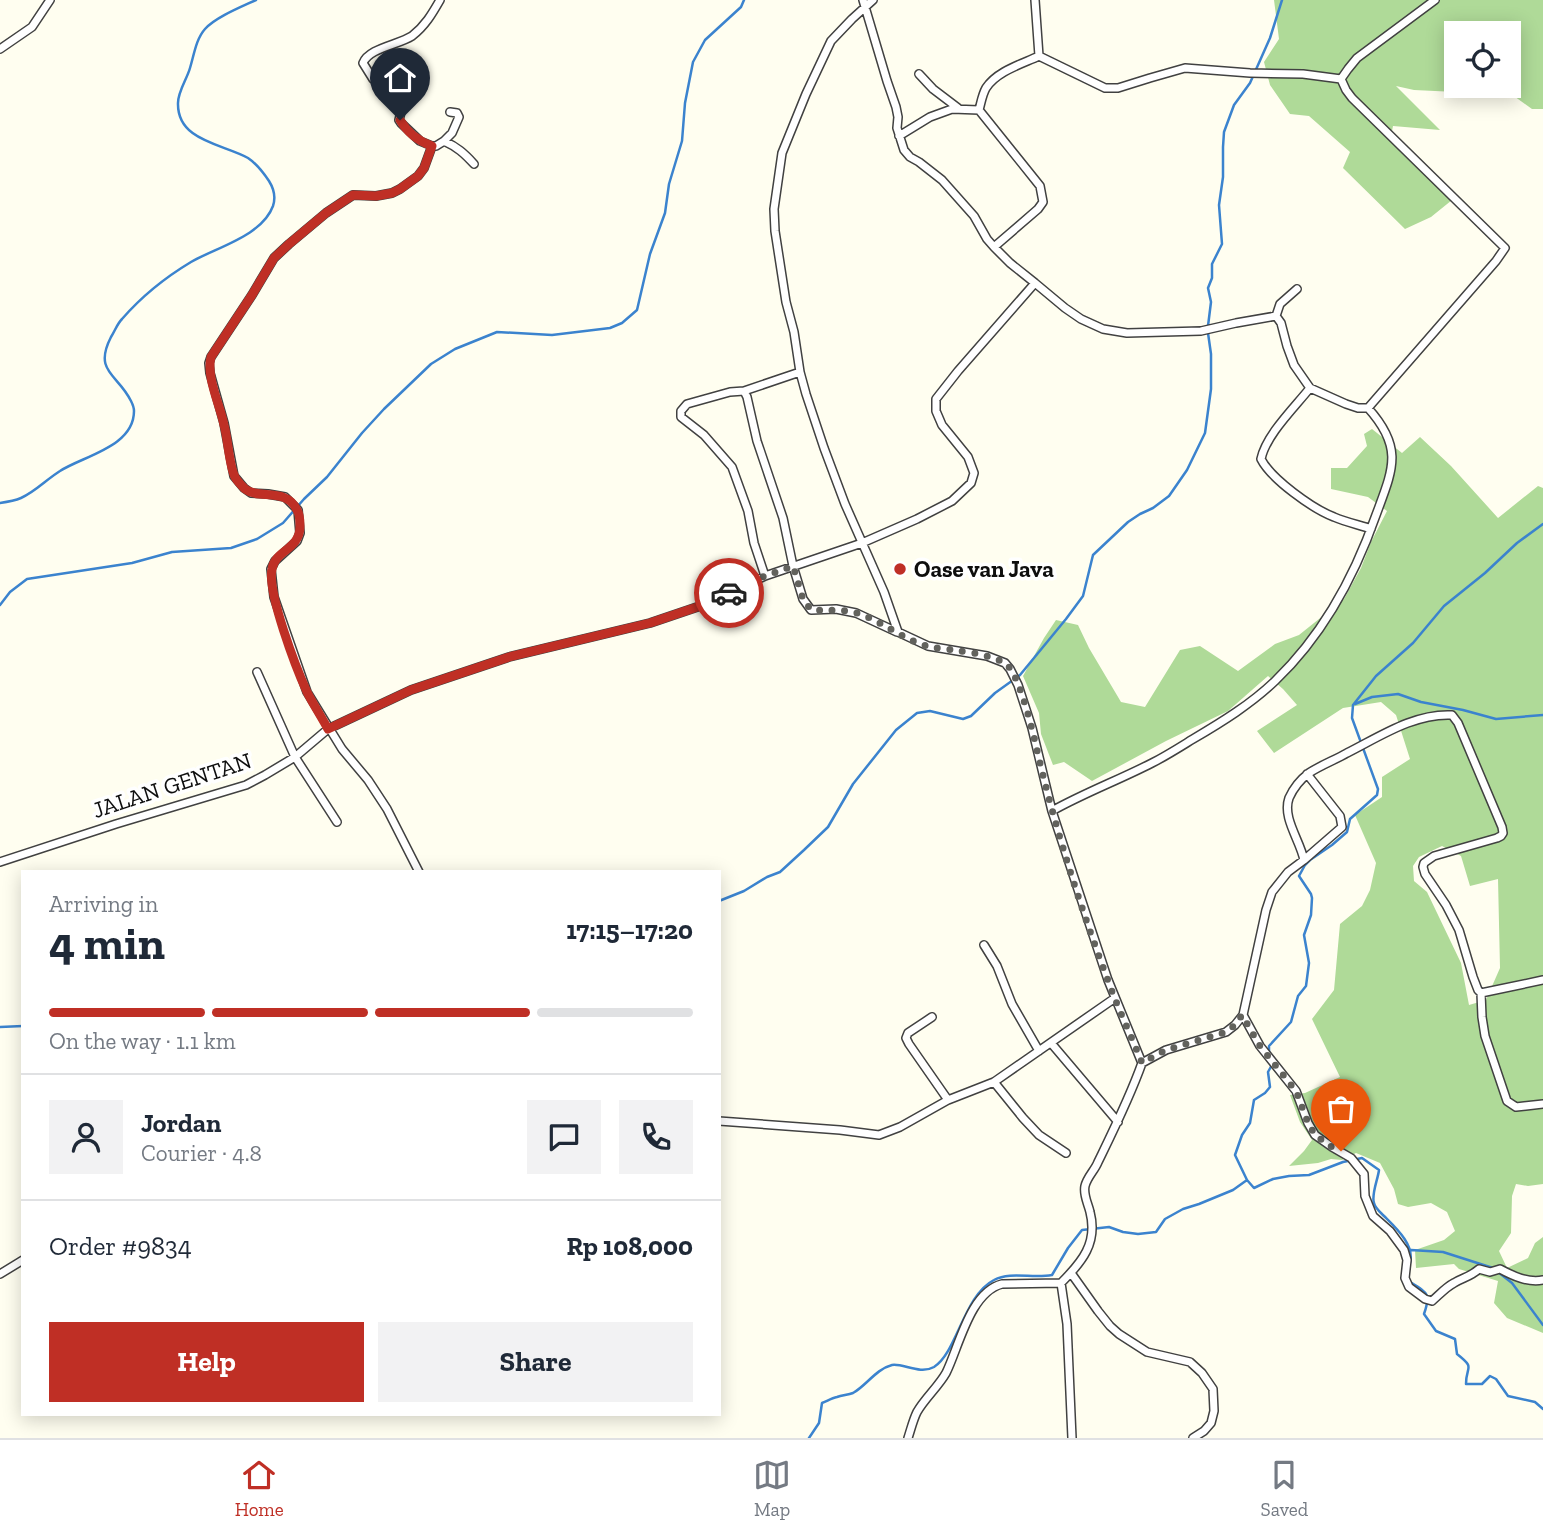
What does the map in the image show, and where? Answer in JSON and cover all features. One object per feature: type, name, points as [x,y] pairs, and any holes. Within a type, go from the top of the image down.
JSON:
[{"type":"street","points":[[0,49],[32,27],[50,0]]},
{"type":"street","points":[[440,0],[425,25],[410,37],[367,56],[363,63],[373,79],[397,99],[401,108],[401,123],[420,141],[432,146],[444,141],[452,133],[459,117],[457,113],[450,112]]},
{"type":"street","points":[[873,0],[864,3],[831,41],[811,82],[782,153],[774,209],[786,302],[800,372],[824,448],[898,632]]},
{"type":"street","points":[[1035,0],[1040,56]]},
{"type":"street","points":[[1341,79],[1357,58],[1435,0]]},
{"type":"street","points":[[864,3],[896,107],[897,128],[904,150],[942,180],[974,216],[994,247],[1065,308],[1103,329],[1127,333],[1201,331],[1276,316]]},
{"type":"street","points":[[1040,56],[1105,88],[1129,86],[1185,68],[1341,79]]},
{"type":"street","points":[[979,110],[988,85],[1006,71],[1040,56]]},
{"type":"street","points":[[919,74],[959,109]]},
{"type":"street","points":[[1276,316],[1281,323],[1294,365],[1310,388],[1346,404],[1368,408],[1505,248],[1352,98],[1341,79]]},
{"type":"street","points":[[899,136],[930,117],[952,109],[979,110],[1040,186],[1043,196],[1043,202],[1038,209],[994,247]]},
{"type":"street","points":[[444,141],[464,152],[474,164]]},
{"type":"street","points":[[418,870],[387,809],[328,729],[307,692],[274,597],[271,569],[275,561],[297,541],[300,533],[298,510],[285,497],[251,493],[234,476],[209,363],[274,258],[326,213],[353,195],[376,196],[400,189],[424,168],[432,146]]},
{"type":"street","name":"JALAN GENTAN","points":[[0,862],[246,785],[295,757],[328,729],[411,690],[509,657],[650,623],[709,603],[765,576],[862,544],[951,501],[971,483],[974,473],[968,457],[942,425],[936,411],[936,399],[1035,284]]},
{"type":"street","points":[[1276,316],[1280,304],[1297,289]]},
{"type":"street","points":[[765,576],[754,543],[748,511],[732,467],[704,435],[681,417],[681,411],[687,404],[730,392],[744,391],[800,372]]},
{"type":"street","points":[[1310,388],[1275,431],[1262,451],[1261,459],[1269,472],[1310,504],[1335,517],[1371,529]]},
{"type":"street","points":[[744,391],[757,441],[783,518],[803,599],[811,610],[836,609],[856,613],[928,646],[987,656],[1005,663],[1014,675],[1032,728],[1052,811],[1082,905],[1115,998],[1142,1063]]},
{"type":"street","points":[[1052,811],[1153,763],[1243,708],[1300,655],[1339,597],[1371,529],[1390,476],[1391,446],[1385,431],[1368,408]]},
{"type":"street","points":[[257,672],[295,757],[337,822]]},
{"type":"street","points":[[1304,860],[1288,814],[1289,800],[1296,786],[1307,774],[1407,723],[1452,715],[1458,723],[1503,833],[1497,838],[1434,856],[1424,863],[1423,867],[1459,930],[1473,977],[1481,993],[1485,1036],[1507,1101],[1516,1107],[1543,1104]]},
{"type":"street","points":[[908,1438],[915,1416],[944,1377],[965,1328],[986,1292],[993,1286],[1002,1284],[1061,1283],[1087,1249],[1093,1235],[1085,1194],[1086,1183],[1118,1122],[1142,1063],[1166,1050],[1226,1032],[1242,1015],[1272,892],[1288,872],[1342,827],[1340,816],[1307,774]]},
{"type":"street","points":[[984,945],[997,966],[1012,1004],[1039,1051]]},
{"type":"street","points":[[1481,993],[1543,980]]},
{"type":"street","points":[[721,1121],[879,1135],[900,1127],[948,1100],[994,1082],[1115,998]]},
{"type":"street","points":[[1242,1015],[1260,1046],[1296,1091],[1315,1135],[1354,1161],[1364,1174],[1365,1196],[1373,1216],[1404,1250],[1407,1261],[1405,1278],[1409,1287],[1428,1300],[1451,1284],[1470,1277],[1479,1269],[1490,1272],[1500,1269],[1512,1276],[1543,1280]]},
{"type":"street","points":[[932,1017],[908,1033],[906,1038],[948,1100]]},
{"type":"street","points":[[1051,1043],[1118,1122]]},
{"type":"street","points":[[994,1082],[1039,1135],[1066,1153]]},
{"type":"street","points":[[0,1274],[21,1262]]},
{"type":"street","points":[[1071,1273],[1098,1311],[1119,1334],[1147,1352],[1190,1362],[1202,1373],[1213,1389],[1214,1411],[1211,1423],[1193,1438]]},
{"type":"street","points":[[1061,1283],[1067,1324],[1072,1438]]},
{"type":"green space","points":[[1274,0],[1543,0],[1543,109],[1532,109],[1517,98],[1521,98],[1521,21],[1444,21],[1444,91],[1396,86],[1440,130],[1393,126],[1392,131],[1457,196],[1431,217],[1405,229],[1343,168],[1350,152],[1309,116],[1290,114],[1270,85],[1264,62],[1279,39]]},
{"type":"green space","points":[[1372,429],[1402,453],[1420,437],[1451,466],[1498,518],[1538,486],[1543,488],[1543,1184],[1516,1184],[1512,1196],[1511,1233],[1499,1251],[1507,1268],[1528,1258],[1535,1243],[1543,1237],[1543,1333],[1507,1318],[1494,1303],[1498,1281],[1459,1269],[1454,1264],[1416,1268],[1415,1250],[1444,1240],[1455,1231],[1447,1212],[1431,1203],[1408,1207],[1398,1204],[1394,1189],[1380,1163],[1356,1153],[1342,1160],[1331,1159],[1289,1166],[1312,1140],[1300,1122],[1290,1095],[1305,1093],[1340,1077],[1312,1019],[1334,990],[1340,924],[1362,906],[1370,890],[1376,863],[1355,815],[1382,797],[1382,777],[1410,759],[1396,715],[1381,702],[1343,708],[1274,753],[1257,731],[1297,705],[1268,676],[1228,711],[1092,781],[1064,762],[1053,765],[1041,734],[1039,713],[1023,676],[1056,620],[1078,625],[1121,702],[1145,707],[1180,650],[1200,646],[1238,671],[1275,644],[1299,635],[1344,599],[1387,511],[1368,497],[1331,489],[1331,468],[1347,468],[1367,446],[1364,434]],"holes":[[[1442,846],[1461,856],[1470,886],[1498,879],[1500,968],[1486,1000],[1469,1005],[1461,963],[1427,892],[1414,881],[1413,866],[1419,857]]]},
{"type":"waterway","points":[[0,503],[26,495],[60,471],[106,449],[126,433],[132,423],[134,407],[126,392],[109,372],[105,358],[106,349],[119,323],[146,295],[172,274],[249,233],[259,225],[273,206],[272,187],[257,166],[248,158],[203,140],[193,133],[185,126],[178,103],[202,33],[222,16],[256,0]]},
{"type":"waterway","points":[[0,605],[10,592],[27,579],[132,563],[172,552],[231,548],[257,539],[283,523],[327,477],[384,409],[431,364],[455,349],[497,332],[552,335],[610,328],[622,323],[637,310],[650,254],[665,213],[669,184],[682,141],[685,103],[693,62],[705,40],[741,7],[744,0]]},
{"type":"waterway","points":[[1208,326],[1211,302],[1208,288],[1212,278],[1212,264],[1222,244],[1219,205],[1224,132],[1234,105],[1250,83],[1270,38],[1282,0]]},
{"type":"waterway","points":[[721,900],[780,872],[804,850],[828,827],[853,784],[896,730],[917,713],[930,711],[963,719],[971,716],[995,693],[1020,675],[1083,596],[1093,555],[1128,522],[1169,496],[1187,470],[1205,433],[1211,389],[1208,333]]},
{"type":"waterway","points":[[1269,1052],[1269,1046],[1291,1022],[1298,996],[1306,986],[1309,963],[1304,935],[1311,915],[1312,898],[1299,876],[1310,860],[1347,832],[1350,819],[1377,795],[1378,789],[1352,718],[1353,705],[1376,676],[1413,643],[1444,606],[1543,524]]},
{"type":"waterway","points":[[1355,704],[1372,697],[1398,694],[1496,719],[1543,715]]},
{"type":"waterway","points":[[0,1027],[21,1026]]},
{"type":"waterway","points":[[1247,1180],[1235,1155],[1242,1135],[1250,1123],[1254,1100],[1270,1087],[1268,1072],[1273,1063]]},
{"type":"waterway","points":[[809,1438],[819,1423],[822,1403],[853,1393],[881,1370],[892,1365],[923,1370],[934,1367],[949,1350],[975,1298],[994,1280],[1008,1276],[1052,1275],[1082,1230],[1109,1227],[1138,1234],[1156,1232],[1165,1219],[1183,1209],[1233,1190],[1247,1180],[1254,1188],[1273,1179],[1309,1175],[1362,1158],[1379,1170],[1373,1200],[1378,1210],[1407,1243],[1410,1263]]},
{"type":"waterway","points":[[1411,1250],[1443,1252],[1493,1268]]},
{"type":"waterway","points":[[1498,1272],[1512,1283],[1543,1325]]},
{"type":"waterway","points":[[1410,1282],[1426,1295],[1424,1314],[1436,1331],[1455,1339],[1457,1354],[1469,1368],[1466,1384],[1482,1384],[1490,1376],[1496,1379],[1508,1396],[1535,1402],[1543,1409]]},
{"type":"way so far","points":[[729,593],[793,566],[803,599],[811,610],[836,609],[856,613],[928,646],[987,656],[1005,663],[1018,685],[1032,728],[1048,800],[1082,905],[1115,998],[1142,1063],[1166,1050],[1226,1032],[1242,1015],[1260,1046],[1296,1091],[1315,1135],[1341,1151]]},
{"type":"place","name":"Oase van Java","points":[[900,569]]},
{"type":"route","points":[[400,120],[411,134],[432,146],[418,176],[392,193],[376,196],[353,195],[326,213],[289,244],[274,258],[209,363],[234,476],[251,493],[285,497],[298,510],[300,533],[297,541],[275,561],[271,569],[274,597],[307,692],[328,729],[411,690],[509,657],[650,623],[709,603],[729,593]]}]
